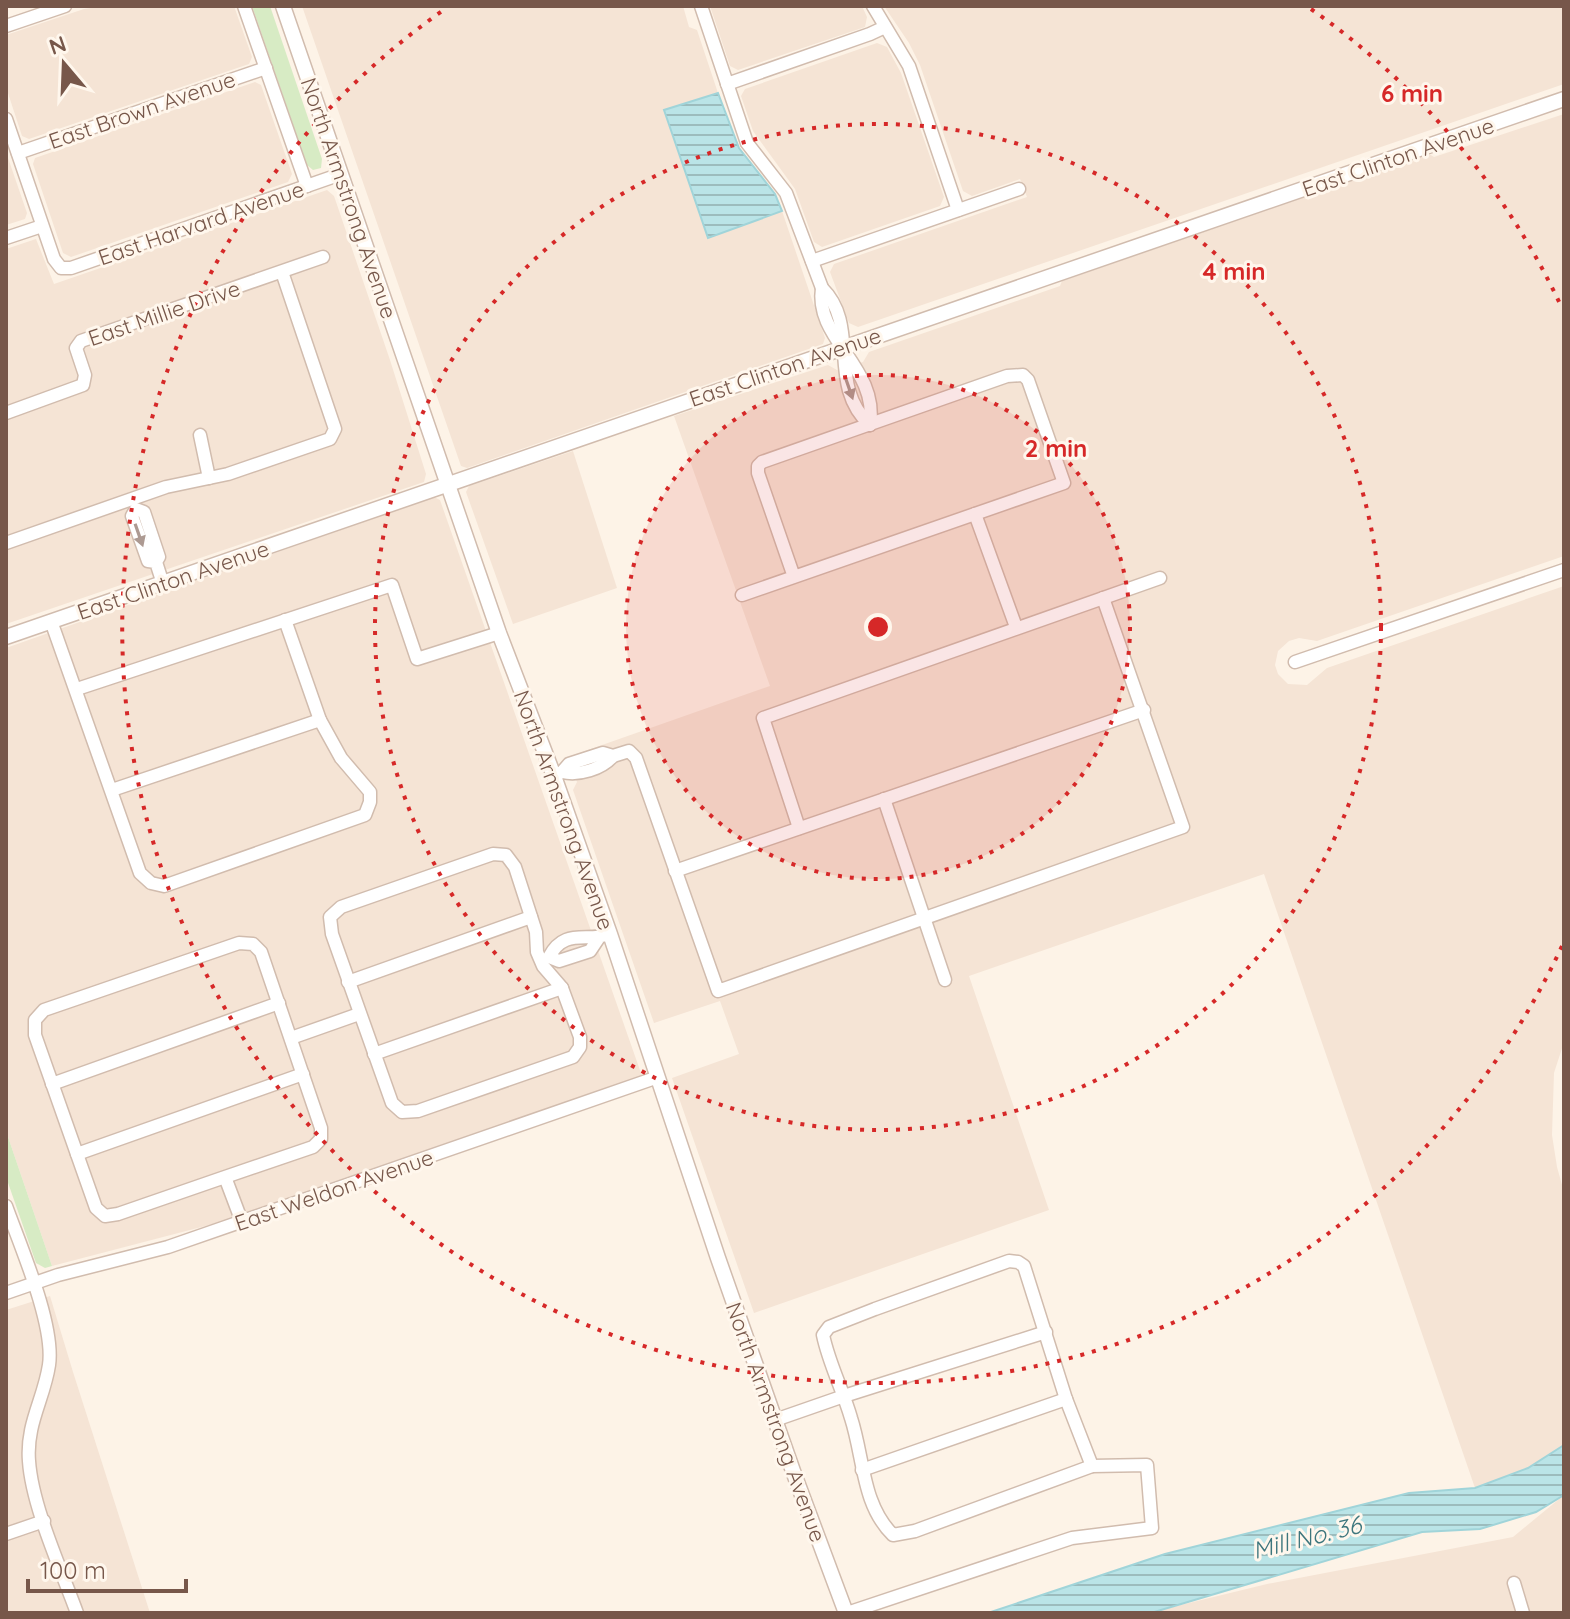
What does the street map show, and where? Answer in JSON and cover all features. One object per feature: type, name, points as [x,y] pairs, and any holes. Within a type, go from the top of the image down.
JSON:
[{"type":"street","points":[[6,26],[65,6]]},
{"type":"street","name":"North Armstrong Avenue","points":[[244,6],[307,186]]},
{"type":"street","name":"North Armstrong Avenue","points":[[283,6],[499,633],[558,774],[604,936],[658,1077],[775,1420],[846,1613]]},
{"type":"street","points":[[701,6],[747,143],[786,193],[822,288],[819,302],[830,332],[843,346],[843,371],[858,414],[870,425]]},
{"type":"street","points":[[873,6],[909,66],[958,210]]},
{"type":"street","points":[[727,84],[885,27]]},
{"type":"street","name":"East Brown Avenue","points":[[18,153],[266,68]]},
{"type":"street","name":"East Clinton Avenue","points":[[6,637],[1564,99]]},
{"type":"street","points":[[6,119],[42,226],[6,238]]},
{"type":"street","name":"East Harvard Avenue","points":[[42,226],[54,259],[61,268],[71,268],[341,174]]},
{"type":"street","points":[[812,261],[1019,189]]},
{"type":"street","name":"East Millie Drive","points":[[6,413],[83,385],[85,375],[76,348],[81,341],[323,257]]},
{"type":"street","points":[[6,543],[134,504],[175,484],[209,478],[330,439],[335,429],[282,272]]},
{"type":"street","points":[[742,595],[794,577],[1064,483],[1031,387],[1023,375],[1007,376],[768,459],[758,466],[760,482],[794,577]]},
{"type":"street","points":[[200,435],[209,478]]},
{"type":"street","points":[[134,504],[144,512],[159,557],[156,562],[163,584]]},
{"type":"street","points":[[975,514],[1016,627]]},
{"type":"street","points":[[1295,662],[1564,570]]},
{"type":"street","points":[[799,828],[763,718],[1160,578]]},
{"type":"street","points":[[77,689],[392,585],[417,659],[499,633]]},
{"type":"street","points":[[558,774],[569,764],[603,753],[613,756],[629,751],[636,758],[718,991],[1183,827],[1103,598]]},
{"type":"street","points":[[51,621],[140,873],[151,883],[164,886],[365,815],[370,792],[341,758],[320,720],[285,620]]},
{"type":"street","points":[[675,871],[1144,710]]},
{"type":"street","points":[[112,790],[320,720]]},
{"type":"street","points":[[884,799],[945,980]]},
{"type":"street","points":[[493,854],[506,855],[515,867],[531,917],[544,958],[543,966],[562,988],[580,1037],[580,1047],[573,1057],[418,1111],[402,1112],[392,1103],[359,1014],[330,917],[341,907],[493,854]]},
{"type":"street","points":[[348,982],[531,917]]},
{"type":"street","points":[[544,958],[555,945],[583,936],[604,936]]},
{"type":"street","points":[[544,958],[559,961],[590,951],[604,936]]},
{"type":"street","points":[[564,942],[570,957]]},
{"type":"street","points":[[239,943],[253,944],[261,952],[279,1003],[321,1128],[321,1139],[313,1147],[105,1216],[96,1208],[35,1035],[35,1020],[44,1010],[239,943]]},
{"type":"street","points":[[374,1054],[562,988]]},
{"type":"street","points":[[52,1084],[279,1003]]},
{"type":"street","points":[[291,1038],[359,1014]]},
{"type":"street","points":[[77,1154],[303,1074]]},
{"type":"street","name":"East Weldon Avenue","points":[[6,1293],[168,1247],[658,1077]]},
{"type":"street","points":[[225,1177],[242,1222]]},
{"type":"street","points":[[6,1206],[49,1341],[50,1364],[29,1428],[32,1485],[77,1613]]},
{"type":"street","points":[[846,1613],[1072,1538],[1152,1528],[1147,1465],[1092,1466],[915,1531],[893,1535],[876,1514],[862,1470],[855,1432],[823,1335],[829,1327],[1009,1261],[1018,1262],[1024,1266],[1066,1399],[1092,1466]]},
{"type":"street","points":[[775,1420],[1046,1332]]},
{"type":"street","points":[[862,1470],[1066,1399]]},
{"type":"street","points":[[6,1534],[44,1521]]},
{"type":"street","points":[[1514,1583],[1523,1613]]},
{"type":"shaded area","points":[[105,6],[234,6],[252,57],[249,64],[29,139],[22,136],[6,87],[6,35],[84,9]]},
{"type":"shaded area","points":[[302,6],[683,6],[689,27],[697,30],[718,93],[664,110],[708,237],[782,211],[825,338],[823,344],[467,468],[461,466]]},
{"type":"shaded area","points":[[710,6],[862,6],[867,17],[865,27],[738,70],[730,66]]},
{"type":"shaded area","points":[[884,6],[1564,6],[1564,84],[858,327],[849,323],[830,272],[834,264],[1027,197],[1020,179],[972,196],[963,191],[920,65]]},
{"type":"shaded area","points":[[877,43],[887,47],[901,73],[944,197],[940,206],[822,247],[814,242],[795,189],[753,131],[741,96],[745,89]]},
{"type":"shaded area","points":[[255,82],[261,85],[292,174],[288,182],[71,257],[63,253],[33,164],[35,158]]},
{"type":"shaded area","points":[[1564,114],[1564,556],[1317,641],[1299,638],[1289,641],[1278,651],[1275,665],[1278,674],[1288,684],[1307,685],[1327,668],[1564,586],[1564,1042],[1554,1073],[1552,1135],[1564,1192],[1564,1445],[1528,1468],[1475,1488],[1264,874],[969,976],[1049,1210],[754,1313],[672,1078],[739,1054],[720,1001],[654,1023],[573,790],[577,782],[568,757],[770,686],[674,416],[828,365],[837,370],[863,362],[869,352],[1060,286],[1062,281],[1429,154],[1434,157]]},
{"type":"shaded area","points":[[6,152],[27,213],[25,219],[6,225]]},
{"type":"shaded area","points":[[327,190],[334,196],[390,360],[426,474],[424,482],[6,624],[6,249],[36,239],[54,284]]},
{"type":"shaded area","points":[[573,451],[617,588],[513,624],[466,492],[469,486]]},
{"type":"shaded area","points":[[434,497],[440,500],[642,1076],[232,1219],[52,1266],[6,1131],[6,648]]},
{"type":"shaded area","points":[[50,1296],[150,1613],[6,1613],[6,1310]]},
{"type":"shaded area","points":[[1564,1495],[1564,1613],[1148,1613],[1267,1584],[1513,1537]]},
{"type":"green space","points":[[252,6],[270,6],[322,159],[321,168],[313,170],[307,165]]},
{"type":"green space","points":[[6,1131],[52,1266],[45,1268],[36,1263],[6,1177]]},
{"type":"water","points":[[718,93],[739,148],[775,194],[782,211],[708,238],[664,110]]},
{"type":"water","name":"Mill No. 36","points":[[1564,1445],[1564,1495],[1536,1512],[1480,1529],[1422,1532],[1151,1613],[988,1613],[1165,1554],[1409,1493],[1475,1488],[1528,1468]]}]
